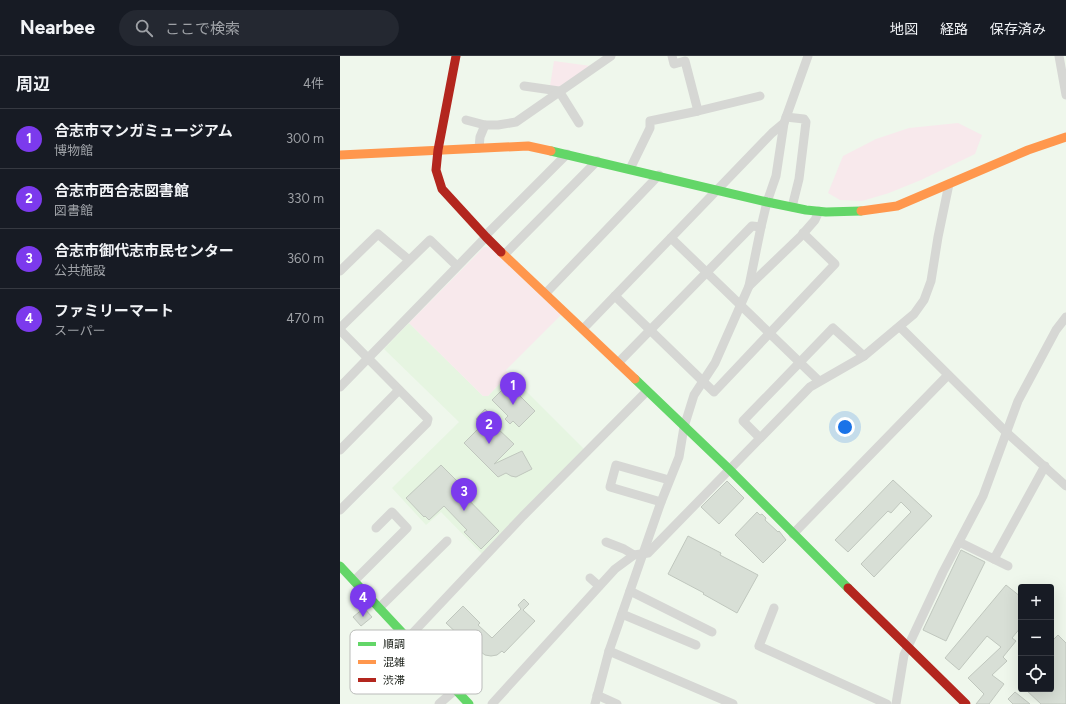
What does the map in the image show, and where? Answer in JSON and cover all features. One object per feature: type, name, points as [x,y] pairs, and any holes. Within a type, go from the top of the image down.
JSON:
[{"type":"street","points":[[456,56],[438,150],[436,170],[442,189],[486,237],[729,470],[966,704]]},
{"type":"street","points":[[466,120],[485,125],[498,125],[516,122],[610,56]]},
{"type":"street","points":[[672,56],[674,64],[685,61],[698,111]]},
{"type":"street","points":[[618,704],[596,700],[609,651],[630,591],[638,554],[679,456],[684,427],[694,395],[715,363],[749,286],[767,202],[776,176],[785,120],[808,56]]},
{"type":"street","points":[[1059,56],[1066,95]]},
{"type":"street","points":[[524,86],[559,91],[579,123]]},
{"type":"street","points":[[630,169],[650,128],[650,121],[760,96]]},
{"type":"street","points":[[583,329],[785,120],[804,119],[806,122],[799,179],[792,207]]},
{"type":"street","points":[[479,148],[480,137],[485,125]]},
{"type":"street","points":[[340,155],[528,146],[659,175],[792,207],[820,211],[865,211],[897,206],[1028,150],[1066,137]]},
{"type":"street","points":[[340,387],[486,237],[488,233],[567,154]]},
{"type":"street","points":[[505,254],[597,161]]},
{"type":"street","points":[[546,293],[659,175]]},
{"type":"street","points":[[606,542],[638,554],[648,553],[810,387],[864,356],[914,314],[924,300],[931,281],[949,184]]},
{"type":"street","points":[[749,286],[803,233],[815,220],[820,211]]},
{"type":"street","points":[[618,363],[752,226],[761,227]]},
{"type":"street","points":[[615,296],[714,392],[835,264],[803,233]]},
{"type":"street","points":[[340,271],[378,234],[409,260]]},
{"type":"street","points":[[671,238],[819,381]]},
{"type":"street","points":[[340,510],[427,423],[428,419],[340,329],[430,240],[457,266]]},
{"type":"street","points":[[896,704],[904,655],[983,496],[1018,401],[1056,330],[1066,317]]},
{"type":"street","points":[[900,327],[1006,432],[1066,486]]},
{"type":"street","points":[[760,438],[743,421],[833,328],[864,356]]},
{"type":"street","points":[[793,534],[948,375]]},
{"type":"street","points":[[340,450],[399,390]]},
{"type":"street","points":[[416,630],[523,516],[646,391]]},
{"type":"street","points":[[661,502],[610,487],[616,464],[669,480]]},
{"type":"street","points":[[994,559],[1045,466]]},
{"type":"street","points":[[354,581],[407,528],[392,512],[376,528]]},
{"type":"street","points":[[380,608],[447,541]]},
{"type":"street","points":[[959,542],[1008,566]]},
{"type":"street","points":[[492,704],[598,586],[615,569],[638,554]]},
{"type":"street","points":[[340,566],[401,630]]},
{"type":"street","points":[[590,578],[598,586]]},
{"type":"street","points":[[630,591],[712,632]]},
{"type":"street","points":[[774,608],[759,646],[887,704]]},
{"type":"street","points":[[622,614],[696,645]]},
{"type":"street","points":[[609,651],[733,704]]},
{"type":"street","points":[[439,704],[450,694]]},
{"type":"street","points":[[459,694],[469,704]]},
{"type":"shaded area","points":[[554,61],[591,66],[559,87],[550,86]]},
{"type":"shaded area","points":[[958,123],[982,135],[975,154],[921,180],[889,193],[862,201],[840,200],[828,193],[843,156],[876,139],[909,128]]},
{"type":"shaded area","points":[[484,247],[489,247],[561,315],[506,370],[509,374],[488,396],[483,396],[409,323]]},
{"type":"shaded area","points":[[409,323],[483,396],[488,396],[509,374],[584,449],[483,555],[441,512],[426,525],[392,488],[459,422],[384,349]]},
{"type":"building","points":[[508,384],[535,411],[519,427],[513,421],[510,424],[505,419],[508,416],[492,400]]},
{"type":"building","points":[[485,409],[500,423],[496,427],[514,444],[494,464],[522,451],[532,469],[516,477],[506,473],[498,477],[464,443],[482,425],[476,419]]},
{"type":"building","points":[[441,465],[459,483],[456,487],[499,531],[481,549],[464,532],[467,530],[444,506],[429,520],[425,516],[424,517],[406,498]]},
{"type":"building","points":[[893,480],[932,516],[874,577],[861,564],[911,512],[901,502],[891,513],[888,511],[848,552],[835,540]]},
{"type":"building","points":[[727,481],[744,498],[719,524],[701,507]]},
{"type":"building","points":[[757,512],[760,515],[762,514],[766,518],[765,520],[778,532],[779,531],[786,540],[763,563],[735,535]]},
{"type":"building","points":[[688,536],[721,553],[720,555],[758,575],[737,613],[668,574]]},
{"type":"building","points":[[961,550],[985,562],[946,641],[923,630]]},
{"type":"building","points":[[1006,585],[1018,595],[1018,631],[1012,638],[1016,641],[1003,657],[1007,661],[992,675],[1004,684],[989,704],[976,704],[984,694],[968,678],[1001,647],[987,636],[959,670],[945,658]]},
{"type":"building","points":[[524,599],[529,604],[523,610],[535,621],[504,653],[502,651],[497,655],[491,656],[482,653],[482,630],[453,630],[446,623],[463,606],[480,623],[478,625],[492,638],[521,609],[518,605]]},
{"type":"building","points":[[364,608],[372,617],[361,626],[353,617]]},
{"type":"building","points":[[1058,635],[1066,643],[1066,704],[1041,704],[1028,692],[1054,692],[1054,639]]},
{"type":"building","points":[[1015,692],[1030,704],[1013,704],[1008,699]]},
{"type":"traffic: fast","points":[[551,151],[806,210],[826,212],[861,211]]},
{"type":"traffic: fast","points":[[635,379],[729,469],[848,588]]},
{"type":"traffic: fast","points":[[340,566],[400,630]]},
{"type":"traffic: fast","points":[[460,694],[469,704]]},
{"type":"traffic: slow","points":[[861,211],[897,206],[1028,150],[1066,137]]},
{"type":"traffic: slow","points":[[340,155],[528,146],[551,151]]},
{"type":"traffic: slow","points":[[501,252],[635,379]]},
{"type":"traffic: jam","points":[[456,56],[438,150],[436,170],[442,189],[501,252]]},
{"type":"traffic: jam","points":[[848,588],[966,704]]},
{"type":"place","name":"合志市マンガミュージアム","points":[[513,405]]},
{"type":"place","name":"合志市西合志図書館","points":[[489,444]]},
{"type":"place","name":"合志市御代志市民センター","points":[[464,511]]},
{"type":"place","name":"ファミリーマート","points":[[363,617]]}]
